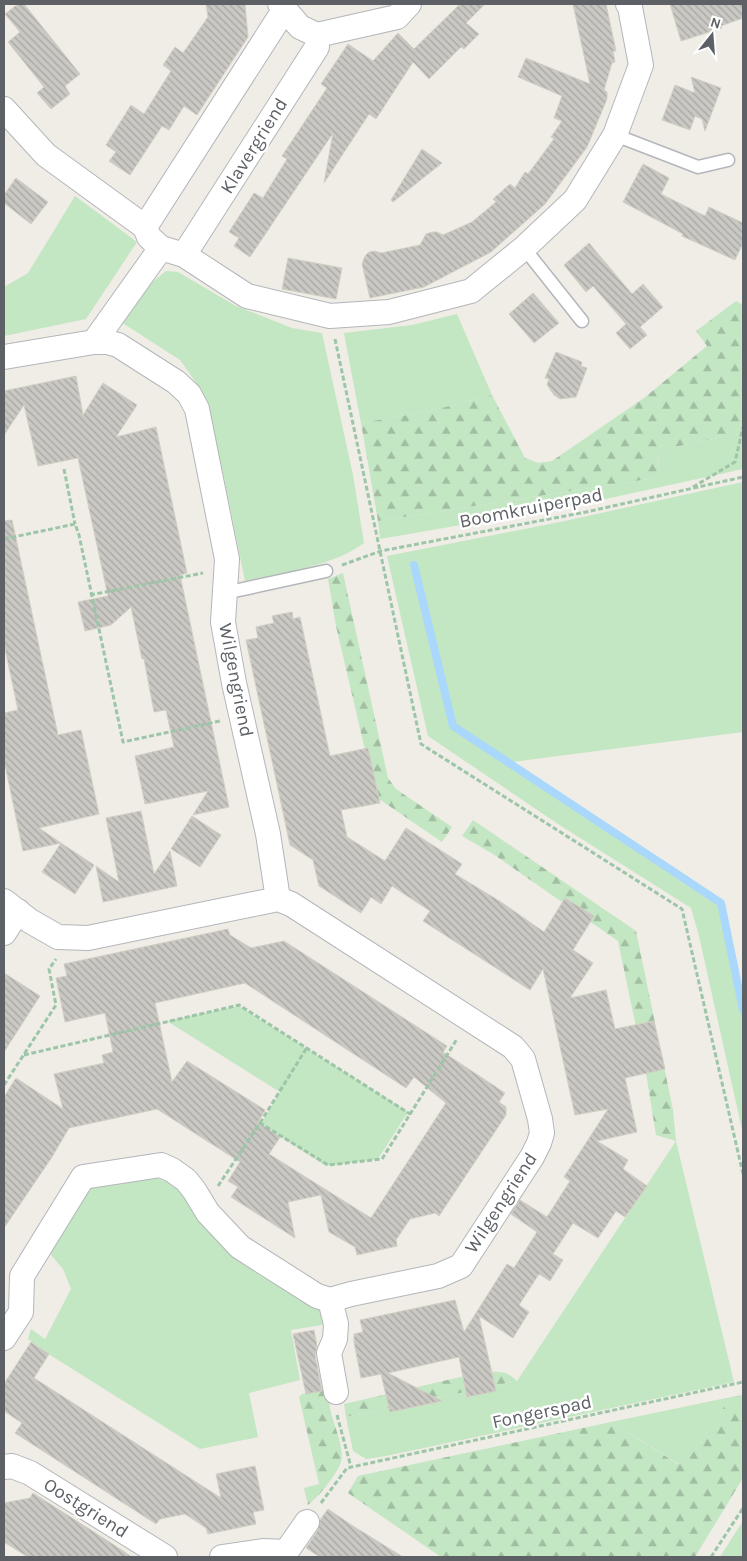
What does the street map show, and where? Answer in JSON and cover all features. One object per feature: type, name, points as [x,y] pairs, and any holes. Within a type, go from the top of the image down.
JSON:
[{"type":"street","points":[[145,226],[279,18],[283,7],[300,26],[317,35],[397,17],[410,4]]},
{"type":"street","points":[[4,109],[46,155],[145,226],[149,237],[161,248],[184,255],[247,296],[330,316],[389,312],[471,292],[524,248],[575,200],[615,135],[641,65],[632,5]]},
{"type":"street","name":"Klavergriend","points":[[184,255],[317,47],[317,35]]},
{"type":"street","points":[[94,342],[161,248]]},
{"type":"street","name":"Wilgengriend","points":[[4,357],[94,342],[107,342],[118,345],[176,382],[189,394],[197,409],[227,560],[223,622],[268,834],[278,899],[291,904],[514,1047],[523,1059],[540,1119],[542,1133],[532,1157],[461,1266],[438,1276],[330,1300]]},
{"type":"street","points":[[4,933],[11,906],[30,921],[58,937],[88,938],[278,899]]},
{"type":"street","points":[[4,1338],[21,1312],[22,1276],[83,1177],[161,1165],[186,1180],[204,1208],[240,1247],[317,1296],[330,1300],[336,1324],[335,1339],[329,1353],[336,1392]]},
{"type":"street","name":"Oostgriend","points":[[4,1467],[12,1466],[30,1473],[165,1557]]},
{"type":"street","points":[[222,1557],[263,1551],[286,1552],[306,1522]]},
{"type":"lane","points":[[615,135],[698,167],[728,160]]},
{"type":"lane","points":[[524,248],[582,321]]},
{"type":"lane","points":[[225,593],[326,571]]},
{"type":"path","points":[[330,316],[421,744],[682,909],[743,1174]]},
{"type":"path","points":[[690,489],[734,462],[743,427]]},
{"type":"path","points":[[64,469],[123,742],[242,716]]},
{"type":"path","name":"Boomkruiperpad","points":[[326,571],[381,550],[586,512],[743,476]]},
{"type":"path","points":[[4,540],[75,524]]},
{"type":"path","points":[[90,595],[226,569]]},
{"type":"path","points":[[4,1086],[56,1005],[49,969],[71,938]]},
{"type":"path","points":[[24,1055],[239,1006],[410,1114]]},
{"type":"path","points":[[260,1123],[328,1165],[382,1159],[469,1019]]},
{"type":"path","points":[[204,1208],[306,1049]]},
{"type":"path","name":"Fongerspad","points":[[349,1467],[743,1382]]},
{"type":"path","points":[[306,1522],[349,1467],[335,1409],[336,1392]]},
{"type":"path","points":[[712,1557],[743,1508]]},
{"type":"green space","points":[[75,196],[137,242],[86,319],[4,336],[4,287],[28,273]]},
{"type":"green space","points":[[166,271],[178,272],[236,306],[292,328],[322,333],[353,475],[364,543],[337,558],[307,568],[245,581],[222,468],[202,398],[195,381],[180,360],[121,322],[150,284]]},
{"type":"green space","points":[[736,301],[743,305],[743,433],[660,450],[658,453],[659,471],[655,478],[378,521],[361,423],[430,411],[492,395],[525,458],[538,463],[552,461],[644,398],[707,346],[696,331]]},
{"type":"green space","points":[[457,314],[492,395],[430,411],[361,423],[344,333],[412,325]]},
{"type":"green space","points":[[743,433],[743,469],[587,503],[380,539],[378,521],[655,478],[659,471],[658,453],[660,450]]},
{"type":"green space","points":[[743,482],[743,732],[512,762],[687,876],[722,901],[743,1001],[743,1134],[699,936],[691,908],[558,824],[428,736],[387,556],[560,522]]},
{"type":"green space","points":[[343,573],[388,778],[396,789],[452,827],[442,842],[376,797],[336,626],[328,579]]},
{"type":"green space","points":[[473,820],[636,931],[673,1110],[676,1141],[656,1135],[647,1079],[618,941],[493,854],[462,836]]},
{"type":"green space","points":[[239,1006],[408,1112],[378,1159],[326,1166],[261,1124],[280,1092],[167,1021]]},
{"type":"green space","points":[[676,1141],[734,1382],[386,1456],[366,1459],[353,1451],[346,1417],[517,1381]]},
{"type":"green space","points":[[145,1173],[172,1184],[325,1309],[328,1317],[322,1325],[291,1330],[300,1380],[249,1393],[258,1437],[200,1449],[50,1355],[28,1339],[31,1329],[45,1339],[71,1289],[63,1269],[51,1255],[50,1238],[85,1183]]},
{"type":"green space","points":[[482,1372],[505,1373],[517,1381],[346,1417],[344,1404]]},
{"type":"green space","points":[[327,1389],[342,1456],[336,1473],[317,1497],[308,1505],[304,1488],[319,1484],[299,1397],[302,1394]]},
{"type":"green space","points":[[743,1395],[743,1478],[695,1557],[441,1557],[348,1493],[358,1476],[611,1422],[678,1464],[686,1462],[731,1397]]},
{"type":"green space","points":[[731,1397],[686,1462],[679,1464],[611,1422]]},
{"type":"green space","points":[[743,1521],[743,1557],[720,1557]]},
{"type":"building","points":[[18,4],[24,4],[80,74],[65,86],[70,94],[51,109],[37,93],[44,87],[8,42],[20,32],[5,14]]},
{"type":"building","points":[[206,4],[245,4],[248,37],[197,115],[184,106],[169,130],[162,126],[130,175],[109,161],[116,152],[106,145],[131,105],[144,114],[171,71],[163,65],[175,47],[183,53],[208,17]]},
{"type":"building","points":[[460,4],[485,4],[466,23],[479,34],[464,49],[461,47],[429,79],[413,62],[376,119],[369,114],[324,183],[333,133],[250,257],[234,246],[239,238],[229,232],[254,193],[263,198],[287,159],[282,156],[327,88],[321,84],[348,44],[373,61],[398,33],[414,49]]},
{"type":"building","points":[[573,4],[606,4],[616,51],[613,51],[615,62],[612,63],[604,90],[607,92],[607,99],[587,147],[545,204],[491,252],[424,287],[370,298],[362,264],[369,252],[381,253],[420,245],[426,234],[437,232],[443,235],[472,222],[496,202],[493,199],[510,184],[515,188],[525,172],[528,174],[554,139],[551,137],[562,121],[554,118],[562,96],[518,77],[526,58],[590,84]]},
{"type":"building","points":[[670,4],[743,4],[743,18],[721,26],[722,28],[681,41]]},
{"type":"building","points":[[691,77],[721,88],[705,131],[702,119],[695,116],[690,130],[662,120],[675,85],[695,93]]},
{"type":"building","points":[[422,149],[442,163],[393,202],[391,200]]},
{"type":"building","points":[[643,164],[669,178],[661,194],[705,216],[709,207],[743,223],[743,243],[735,260],[682,236],[683,234],[623,202]]},
{"type":"building","points":[[16,178],[48,202],[31,224],[4,203],[4,195]]},
{"type":"building","points":[[589,243],[632,294],[643,284],[663,307],[640,327],[647,335],[630,349],[616,333],[626,324],[593,286],[586,292],[564,265]]},
{"type":"building","points":[[288,258],[342,268],[336,299],[282,289]]},
{"type":"building","points":[[533,293],[559,323],[534,343],[509,314]]},
{"type":"building","points":[[556,352],[582,362],[581,366],[587,368],[576,397],[560,399],[554,395],[547,385],[549,379],[545,378]]},
{"type":"building","points":[[76,376],[83,415],[103,383],[137,405],[116,437],[156,427],[187,573],[180,575],[229,807],[193,815],[208,791],[145,804],[135,756],[174,747],[166,710],[154,712],[144,659],[142,659],[131,607],[111,625],[85,631],[78,602],[108,596],[78,458],[38,466],[24,405],[4,435],[4,391]]},
{"type":"building","points":[[12,520],[58,735],[81,730],[99,814],[39,828],[61,843],[23,851],[4,760],[4,713],[18,710],[4,644],[4,521]]},
{"type":"building","points":[[292,612],[293,619],[300,617],[330,756],[368,748],[380,803],[341,810],[347,837],[385,861],[406,828],[462,864],[455,874],[501,902],[544,932],[565,898],[594,916],[573,950],[593,963],[570,998],[606,990],[615,1029],[654,1021],[665,1069],[625,1078],[637,1132],[597,1141],[628,1160],[623,1169],[647,1186],[625,1217],[616,1211],[598,1238],[573,1223],[553,1254],[563,1260],[550,1281],[539,1274],[519,1305],[529,1312],[513,1338],[479,1316],[496,1391],[467,1397],[459,1357],[388,1373],[442,1401],[390,1412],[381,1374],[361,1378],[354,1342],[354,1334],[363,1332],[360,1320],[455,1300],[464,1332],[507,1264],[514,1268],[537,1232],[511,1214],[520,1200],[547,1217],[570,1181],[564,1177],[608,1109],[575,1115],[543,969],[530,990],[423,921],[430,911],[392,886],[381,904],[371,897],[361,913],[319,886],[313,860],[290,845],[246,640],[258,638],[256,627],[274,623],[272,616]]},
{"type":"building","points":[[141,811],[154,874],[170,851],[177,886],[103,902],[96,866],[119,882],[106,818]]},
{"type":"building","points":[[192,816],[221,835],[200,867],[171,849]]},
{"type":"building","points":[[61,843],[94,865],[75,894],[42,872]]},
{"type":"building","points":[[228,929],[230,935],[251,948],[284,941],[447,1046],[443,1052],[505,1093],[499,1102],[506,1107],[506,1115],[439,1216],[435,1213],[410,1219],[396,1240],[397,1246],[357,1255],[355,1247],[329,1232],[321,1195],[288,1202],[295,1238],[231,1197],[238,1187],[228,1181],[240,1162],[157,1109],[69,1128],[52,1157],[4,1228],[4,1097],[16,1078],[63,1109],[54,1074],[104,1063],[102,1055],[113,1052],[105,1013],[65,1022],[56,978],[67,976],[64,964]],"holes":[[[245,983],[406,1088],[414,1077],[446,1103],[371,1218],[269,1154],[280,1137],[258,1122],[265,1110],[187,1061],[172,1082],[155,1003]]]},
{"type":"building","points":[[4,973],[40,996],[4,1052]]},
{"type":"building","points":[[314,1330],[317,1346],[315,1355],[322,1391],[306,1394],[293,1334]]},
{"type":"building","points":[[31,1342],[49,1354],[34,1378],[221,1498],[216,1474],[255,1466],[264,1510],[253,1512],[256,1524],[208,1534],[206,1528],[185,1514],[160,1519],[156,1524],[15,1433],[22,1423],[4,1411],[4,1384]]},
{"type":"building","points":[[33,1493],[132,1557],[28,1557],[4,1542],[4,1503],[30,1498]]},
{"type":"building","points":[[328,1509],[403,1557],[320,1557],[306,1548],[318,1530],[320,1520]]},
{"type":"waterway","points":[[414,565],[453,726],[721,903],[743,1010]]}]
